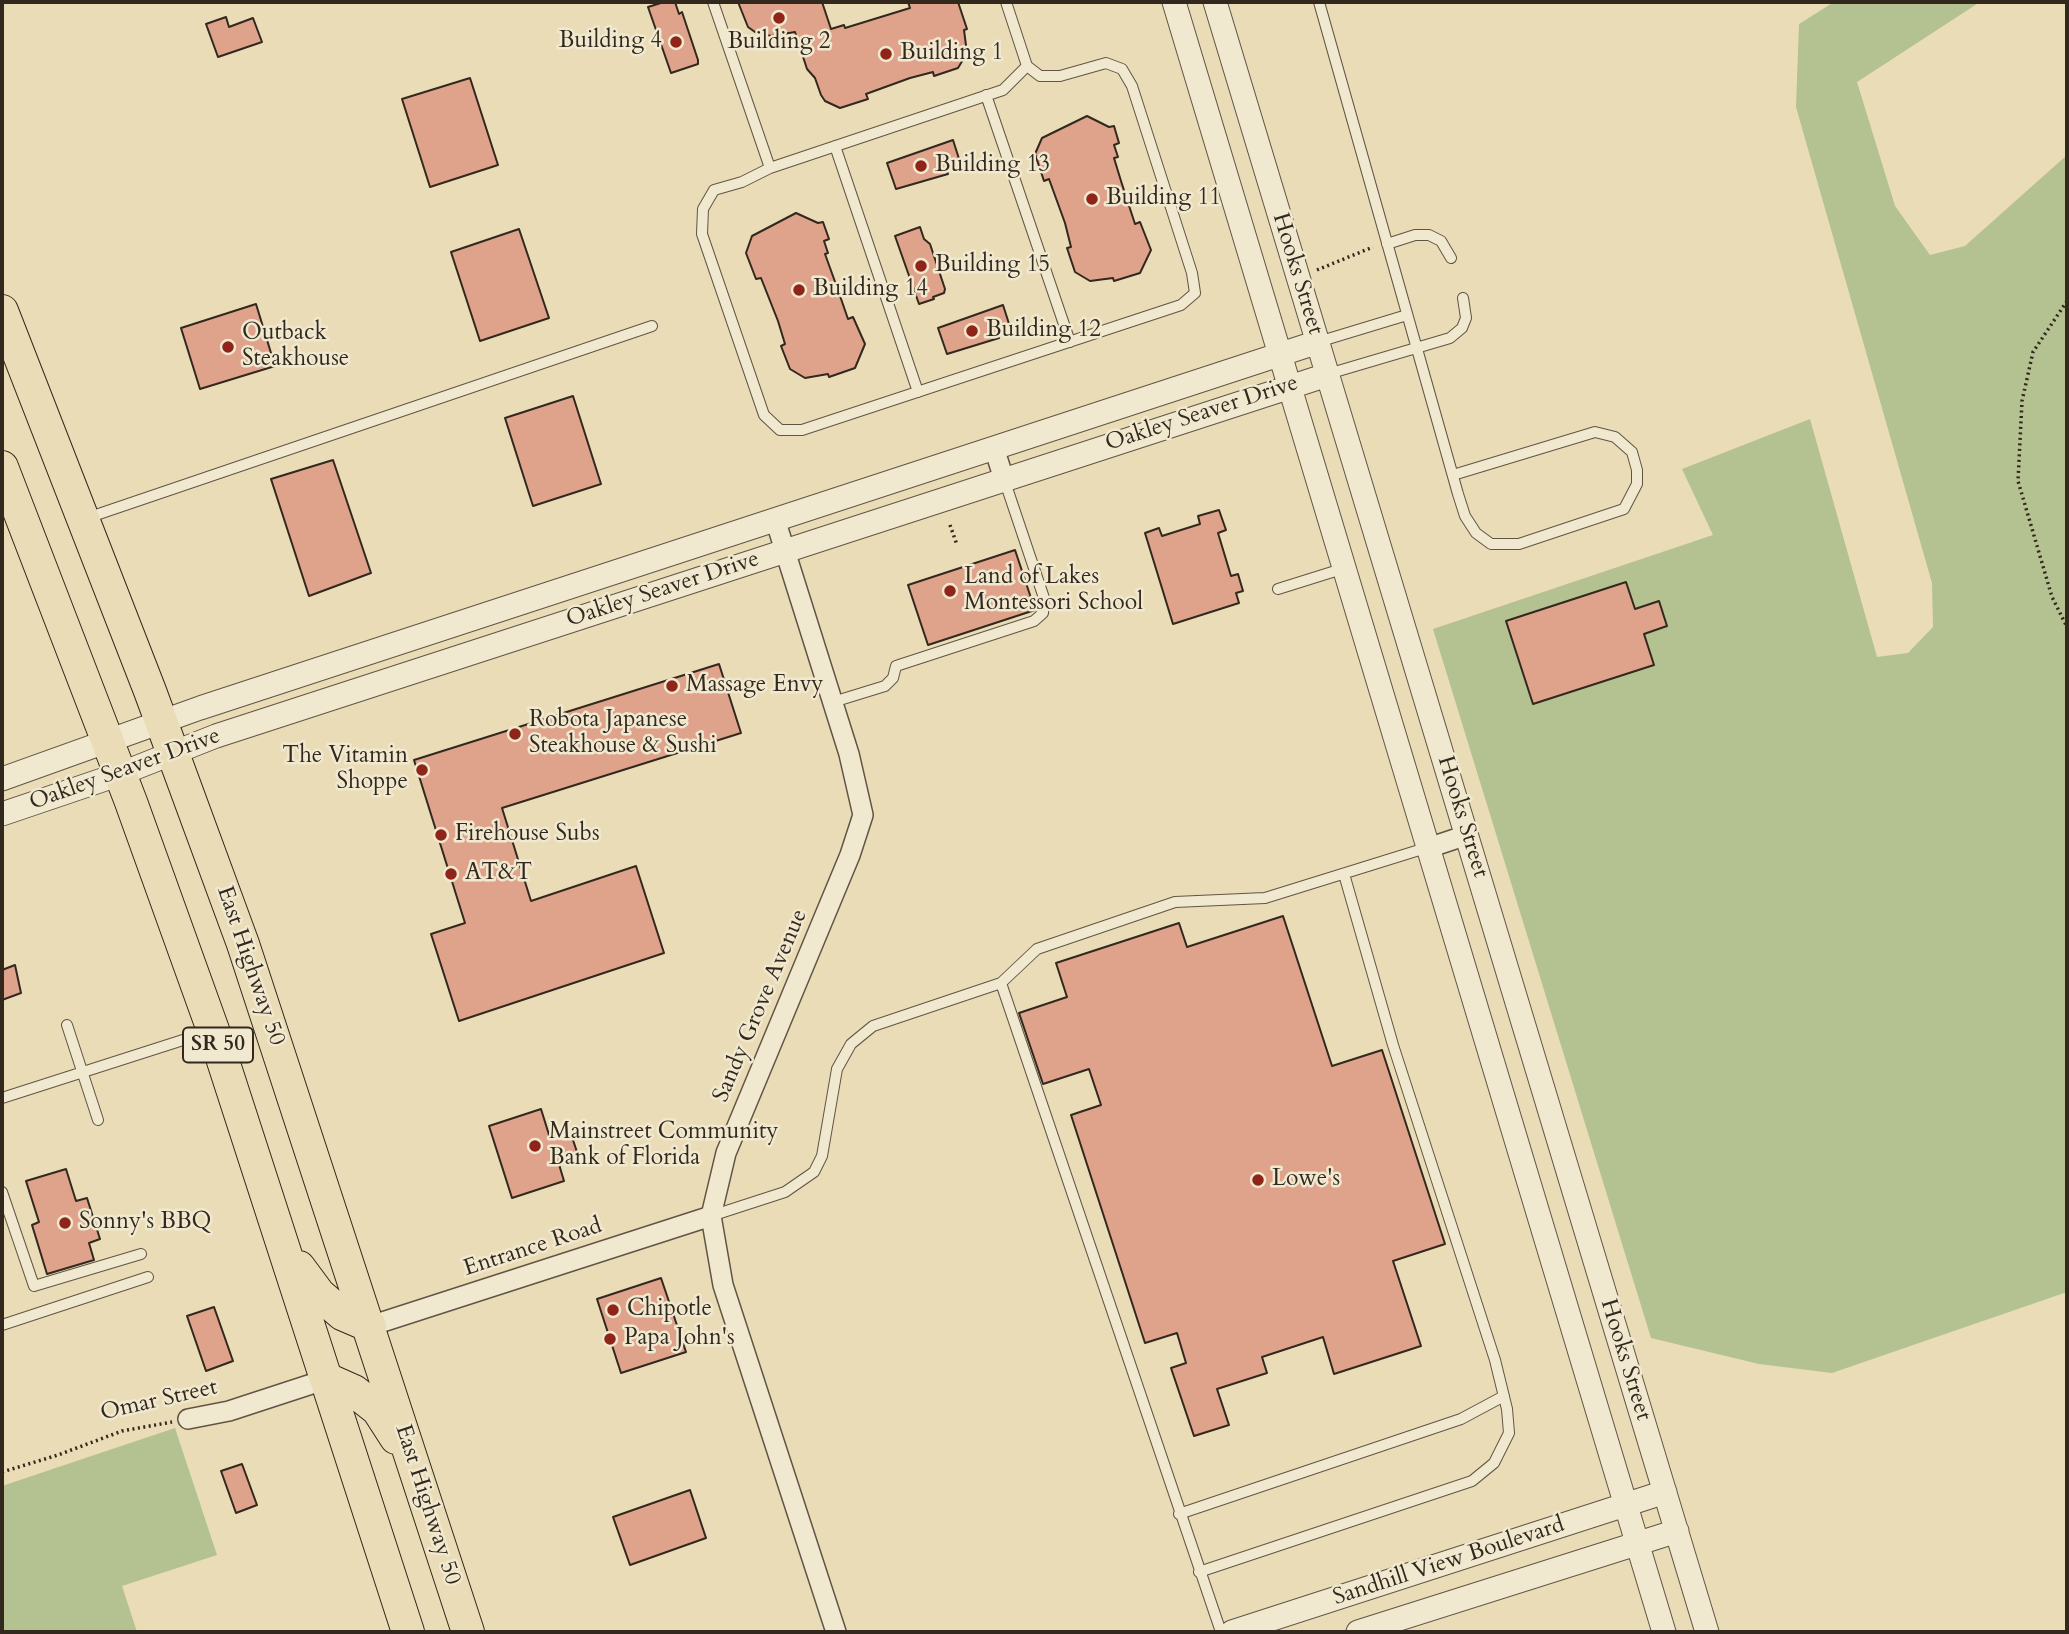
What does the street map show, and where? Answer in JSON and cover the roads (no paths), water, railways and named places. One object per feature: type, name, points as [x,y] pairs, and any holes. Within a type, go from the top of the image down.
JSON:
[{"type":"highway","name":"East Highway 50","points":[[2,311],[162,722],[269,1018],[468,1632]]},
{"type":"highway","name":"SR 50","points":[[2,467],[120,774],[213,1030],[408,1632]]},
{"type":"highway","points":[[284,1246],[319,1294],[342,1314],[370,1326]]},
{"type":"highway","points":[[327,1379],[354,1391],[379,1410],[417,1472]]},
{"type":"street","name":"Hooks Street","points":[[1174,2],[1431,846],[1664,1632]]},
{"type":"street","name":"Hooks Street","points":[[1215,2],[1707,1632]]},
{"type":"street","name":"Oakley Seaver Drive","points":[[2,779],[162,722],[1318,342]]},
{"type":"street","name":"Oakley Seaver Drive","points":[[2,814],[120,774],[216,736],[1328,375]]},
{"type":"street","points":[[994,448],[1004,479]]},
{"type":"street","name":"Sandy Grove Avenue","points":[[775,519],[832,702],[863,815],[850,855],[726,1153],[711,1216],[723,1285],[835,1632]]},
{"type":"street","points":[[1431,846],[1467,835]]},
{"type":"street","name":"Entrance Road","points":[[370,1326],[711,1216]]},
{"type":"street","name":"Omar Street","points":[[188,1419],[229,1410],[327,1379]]},
{"type":"street","name":"Sandhill View Boulevard","points":[[1233,1632],[1665,1492]]},
{"type":"street","name":"Sandhill View Boulevard","points":[[1358,1632],[1677,1531]]},
{"type":"lane","points":[[713,2],[770,167]]},
{"type":"lane","points":[[1006,2],[1027,66],[1040,76],[1060,76],[1106,63],[1122,69],[1132,86],[1192,273],[1195,293],[1181,305],[1070,342],[802,430],[780,430],[764,415],[702,234],[703,209],[714,190],[742,182],[770,167],[1003,90],[1027,66]]},
{"type":"lane","points":[[1319,2],[1407,315],[1417,349],[1453,475],[1465,516],[1476,533],[1491,544],[1519,544],[1624,509],[1637,484],[1637,470],[1632,452],[1615,437],[1595,432],[1453,475]]},
{"type":"lane","points":[[986,95],[1070,342]]},
{"type":"lane","points":[[835,146],[918,392]]},
{"type":"lane","points":[[1387,244],[1415,235],[1429,235],[1441,241],[1451,258]]},
{"type":"lane","points":[[1328,375],[1450,338],[1462,328],[1466,318],[1463,298]]},
{"type":"lane","points":[[1318,342],[1407,315]]},
{"type":"lane","points":[[83,519],[652,326]]},
{"type":"lane","points":[[832,702],[885,686],[893,678],[896,666],[1039,618],[1045,606],[1045,598],[1004,479]]},
{"type":"lane","points":[[1278,589],[1345,568]]},
{"type":"lane","points":[[711,1216],[786,1192],[814,1172],[822,1156],[837,1069],[843,1056],[860,1034],[873,1026],[1001,983],[1037,949],[1175,902],[1265,898],[1431,846]]},
{"type":"lane","points":[[1199,1572],[1472,1481],[1494,1463],[1509,1433],[1504,1396],[1393,1045],[1343,874]]},
{"type":"lane","points":[[1001,983],[1221,1632]]},
{"type":"lane","points":[[67,1025],[98,1120]]},
{"type":"lane","points":[[2,1098],[213,1030]]},
{"type":"lane","points":[[2,1192],[34,1286],[141,1254]]},
{"type":"lane","points":[[2,1325],[148,1277]]},
{"type":"lane","points":[[1179,1514],[1461,1419],[1504,1396]]},
{"type":"place","name":"Building 2","points":[[779,18]]},
{"type":"place","name":"Building 4","points":[[676,42]]},
{"type":"place","name":"Building 1","points":[[886,54]]},
{"type":"place","name":"Building 13","points":[[921,166]]},
{"type":"place","name":"Building 11","points":[[1092,199]]},
{"type":"place","name":"Building 15","points":[[921,266]]},
{"type":"place","name":"Building 14","points":[[799,290]]},
{"type":"place","name":"Building 12","points":[[972,331]]},
{"type":"place","name":"Outback Steakhouse","points":[[228,347]]},
{"type":"place","name":"Land of Lakes Montessori School","points":[[950,591]]},
{"type":"place","name":"Massage Envy","points":[[672,686]]},
{"type":"place","name":"Robota Japanese Steakhouse & Sushi","points":[[515,734]]},
{"type":"place","name":"The Vitamin Shoppe","points":[[422,770]]},
{"type":"place","name":"Firehouse Subs","points":[[441,835]]},
{"type":"place","name":"AT&T","points":[[451,874]]},
{"type":"place","name":"Mainstreet Community Bank of Florida","points":[[535,1146]]},
{"type":"place","name":"Lowe's","points":[[1258,1180]]},
{"type":"place","name":"Sonny's BBQ","points":[[65,1223]]},
{"type":"place","name":"Chipotle","points":[[613,1310]]},
{"type":"place","name":"Papa John's","points":[[610,1339]]}]
